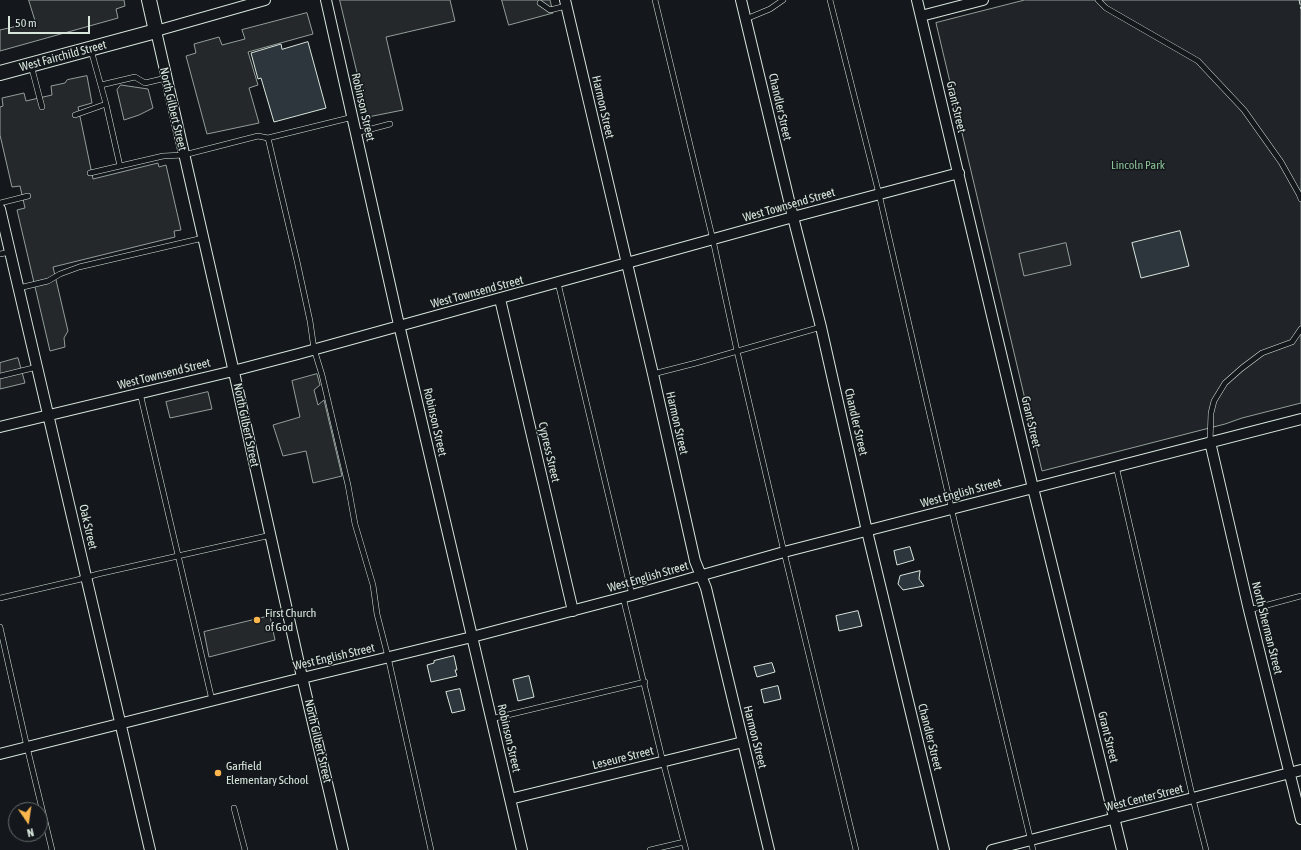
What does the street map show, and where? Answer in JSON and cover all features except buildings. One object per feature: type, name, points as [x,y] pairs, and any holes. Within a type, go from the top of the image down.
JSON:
[{"type":"main road","name":"North Gilbert Street","points":[[149,0],[156,31]]},
{"type":"main road","name":"West Fairchild Street","points":[[0,73],[156,31]]},
{"type":"street","name":"West Fairchild Street","points":[[156,31],[265,0]]},
{"type":"street","name":"Robinson Street","points":[[326,0],[399,326],[522,850]]},
{"type":"street","name":"Chandler Street","points":[[741,0],[944,850]]},
{"type":"street","name":"Grant Street","points":[[917,0],[1033,488],[1122,850]]},
{"type":"street","points":[[921,16],[983,0]]},
{"type":"street","name":"Harmon Street","points":[[566,3],[653,374],[695,562],[706,588],[769,850]]},
{"type":"street","name":"North Gilbert Street","points":[[156,31],[302,677],[344,850]]},
{"type":"street","name":"West Townsend Street","points":[[0,427],[314,350],[793,217],[959,173]]},
{"type":"street","name":"Oak Street","points":[[0,209],[5,253],[19,288],[150,850]]},
{"type":"street","name":"Cypress Street","points":[[500,299],[573,611]]},
{"type":"street","name":"West English Street","points":[[0,754],[302,677],[472,637],[573,611],[784,552],[1301,419]]},
{"type":"street","name":"North Sherman Street","points":[[1210,442],[1249,610],[1301,819]]},
{"type":"street","name":"Leseure Street","points":[[510,799],[743,742]]},
{"type":"street","name":"West Center Street","points":[[992,850],[1301,770]]},
{"type":"lane","points":[[655,0],[713,240],[737,351],[784,552],[856,850]]},
{"type":"lane","points":[[746,19],[770,9],[783,0]]},
{"type":"lane","points":[[830,0],[879,194],[951,509],[1033,850]]},
{"type":"lane","points":[[1098,0],[1106,8],[1198,61],[1244,110],[1281,162],[1301,199]]},
{"type":"lane","points":[[540,3],[550,10],[566,3]]},
{"type":"lane","points":[[91,49],[106,104],[120,166]]},
{"type":"lane","points":[[31,64],[42,107]]},
{"type":"lane","points":[[101,85],[135,77],[145,83],[166,78]]},
{"type":"lane","points":[[75,115],[106,104]]},
{"type":"lane","points":[[90,174],[163,156],[184,155],[258,136],[268,138],[352,118]]},
{"type":"lane","points":[[356,133],[390,124]]},
{"type":"lane","points":[[268,138],[297,261],[310,321],[314,350],[322,375],[348,485],[355,524],[372,585],[431,850]]},
{"type":"lane","points":[[0,203],[28,196]]},
{"type":"lane","points":[[19,288],[48,281],[60,274],[79,267],[203,238]]},
{"type":"lane","points":[[558,283],[628,596],[663,762],[686,850]]},
{"type":"lane","points":[[653,374],[820,327]]},
{"type":"lane","points":[[1210,442],[1211,413],[1214,401],[1225,383],[1262,353],[1292,342],[1301,329]]},
{"type":"lane","points":[[0,376],[37,367]]},
{"type":"lane","points":[[140,393],[212,700]]},
{"type":"lane","points":[[1116,466],[1192,799],[1206,850]]},
{"type":"lane","points":[[0,598],[271,535]]},
{"type":"lane","points":[[1249,610],[1301,596]]},
{"type":"lane","points":[[0,627],[52,850]]},
{"type":"lane","points":[[491,719],[645,682]]},
{"type":"lane","points":[[234,808],[245,850]]},
{"type":"lane","points":[[650,850],[684,842]]},
{"type":"green space","name":"Lincoln Park","points":[[1025,0],[1301,0],[1301,403],[1042,471],[936,23]]},
{"type":"shaded area","points":[[29,0],[124,0],[125,6],[116,9],[118,18],[0,51],[0,30],[35,22]]},
{"type":"shaded area","points":[[340,0],[450,0],[455,21],[386,37],[403,110],[368,117]]},
{"type":"shaded area","points":[[502,0],[550,0],[553,13],[509,25]]},
{"type":"shaded area","points":[[307,13],[313,34],[248,52],[258,85],[249,88],[259,123],[207,134],[186,56],[196,53],[194,44],[219,37],[222,45],[245,39],[242,30]]},
{"type":"shaded area","points":[[87,76],[92,103],[78,107],[93,179],[158,163],[159,167],[166,165],[181,230],[174,231],[175,237],[53,267],[68,331],[64,338],[65,347],[50,351],[17,210],[25,208],[20,186],[12,187],[0,135],[0,107],[3,106],[2,98],[24,93],[26,101],[52,95],[51,86],[65,83],[67,80]]},
{"type":"shaded area","points":[[121,85],[148,89],[153,108],[124,120],[117,90]]},
{"type":"shaded area","points":[[1066,243],[1071,265],[1024,276],[1019,254]]},
{"type":"shaded area","points":[[18,358],[25,383],[0,389],[0,363]]},
{"type":"shaded area","points":[[317,374],[320,385],[314,390],[318,405],[324,400],[342,476],[313,483],[306,451],[283,456],[273,425],[300,417],[292,381]]},
{"type":"shaded area","points":[[208,392],[212,409],[170,418],[166,402]]},
{"type":"shaded area","points":[[270,616],[275,640],[209,657],[204,632]]},
{"type":"fence","points":[[1299,0],[1301,9]]},
{"type":"place","name":"First Church of God","points":[[257,620]]},
{"type":"place","name":"Garfield Elementary School","points":[[218,773]]}]
